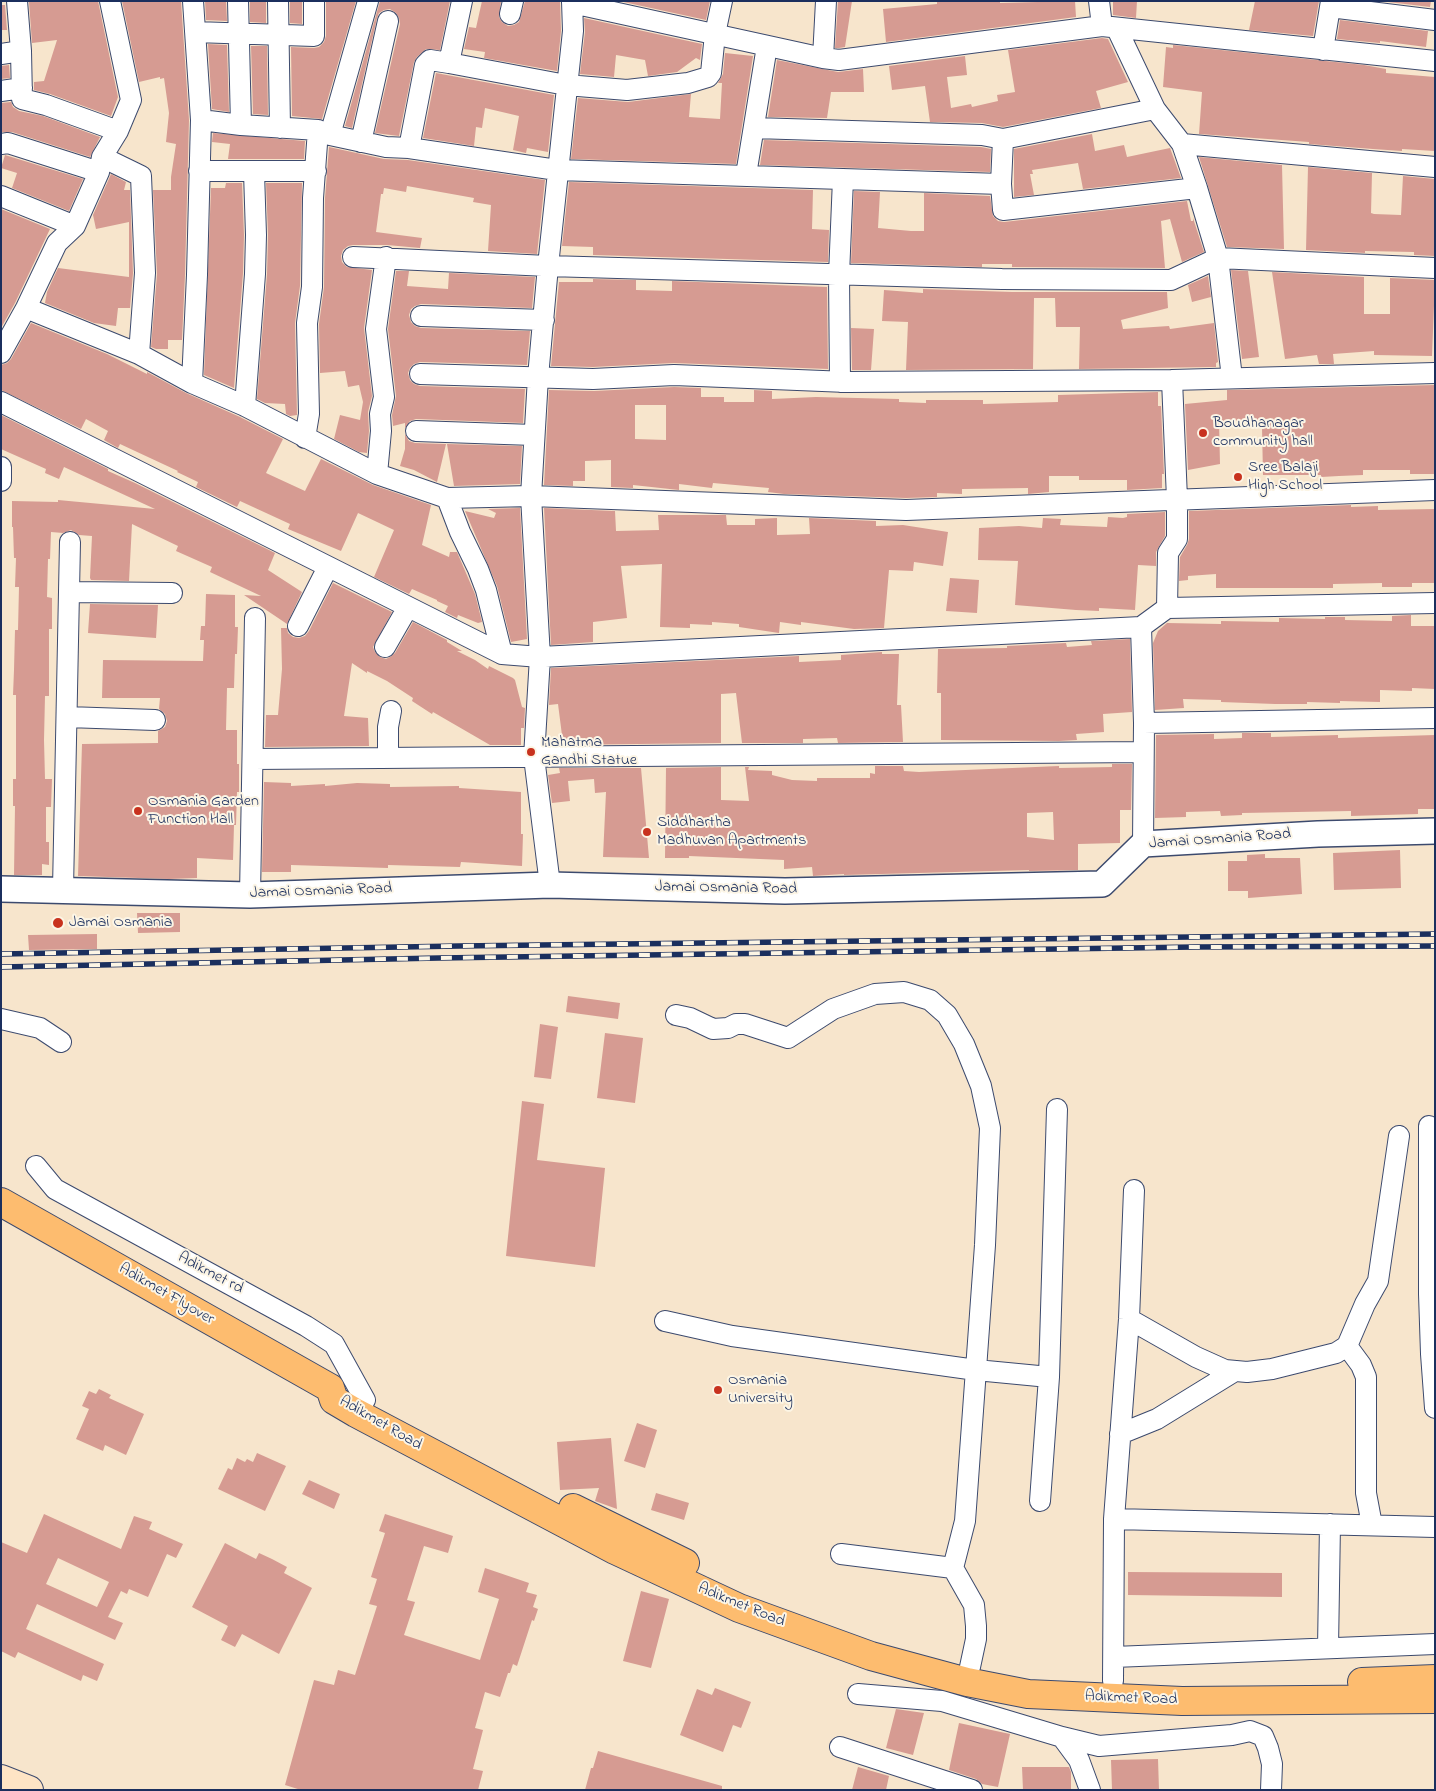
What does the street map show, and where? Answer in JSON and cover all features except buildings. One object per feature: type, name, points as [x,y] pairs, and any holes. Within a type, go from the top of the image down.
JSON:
[{"type":"main road","name":"Adikmet Flyover","points":[[1,1202],[324,1384]]},
{"type":"main road","name":"Adikmet Road","points":[[324,1384],[342,1386],[531,1489],[622,1531],[737,1589],[875,1643],[970,1667],[1030,1679],[1114,1669],[1271,1685],[1435,1679]]},
{"type":"main road","name":"Adikmet Road","points":[[324,1384],[334,1400],[356,1413],[615,1550],[739,1608],[871,1656],[967,1682],[1028,1694],[1113,1700],[1182,1701],[1435,1699]]},
{"type":"main road","points":[[1,1779],[29,1790]]},
{"type":"street","points":[[1,2],[10,1]]},
{"type":"street","points":[[17,1],[22,100],[46,105],[118,131]]},
{"type":"street","points":[[1,353],[26,308],[57,243],[75,226],[100,164],[118,131],[131,100],[110,1]]},
{"type":"street","points":[[192,383],[198,275],[201,120],[194,1]]},
{"type":"street","points":[[238,1],[242,125]]},
{"type":"street","points":[[278,1],[280,128]]},
{"type":"street","points":[[195,32],[314,36],[314,1]]},
{"type":"street","points":[[305,438],[309,414],[307,323],[312,287],[316,171],[324,132],[368,1]]},
{"type":"street","points":[[449,63],[462,1]]},
{"type":"street","points":[[409,148],[425,65],[430,60],[566,85],[627,90],[688,83],[708,77],[711,73],[715,34],[722,1]]},
{"type":"street","points":[[823,58],[826,1]]},
{"type":"street","points":[[1100,1],[1109,27],[1155,109],[1182,144],[1218,258],[1232,378]]},
{"type":"street","points":[[550,885],[534,757],[540,656],[531,496],[538,377],[548,266],[573,31],[572,2],[767,46],[840,60],[1109,27],[1435,60]]},
{"type":"street","points":[[1323,50],[1331,4],[1435,20]]},
{"type":"street","points":[[361,142],[388,21]]},
{"type":"street","points":[[746,175],[767,46]]},
{"type":"street","points":[[1,54],[21,52]]},
{"type":"street","points":[[1,90],[22,88]]},
{"type":"street","points":[[754,128],[982,134],[1003,139],[1155,109]]},
{"type":"street","points":[[201,120],[324,132],[386,147],[409,148],[557,170],[1001,184]]},
{"type":"street","points":[[1003,139],[1001,184],[1003,210],[1197,188]]},
{"type":"street","points":[[1,144],[8,143],[100,164],[141,176],[145,273],[139,354]]},
{"type":"street","points":[[1182,144],[1435,167]]},
{"type":"street","points":[[199,171],[316,171]]},
{"type":"street","points":[[245,406],[255,274],[254,172]]},
{"type":"street","points":[[840,382],[839,275],[843,179]]},
{"type":"street","points":[[1,196],[75,226]]},
{"type":"street","points":[[353,256],[548,266],[1002,279],[1171,280],[1218,258],[1435,268]]},
{"type":"street","points":[[377,474],[381,431],[380,414],[384,397],[376,329],[386,257]]},
{"type":"street","points":[[26,308],[139,354],[192,383],[245,406],[377,474],[447,498],[531,496],[906,510],[1435,490]]},
{"type":"street","points":[[421,316],[544,320]]},
{"type":"street","points":[[420,374],[593,379],[674,375],[840,382],[1172,380],[1435,373]]},
{"type":"street","points":[[1167,608],[1168,554],[1177,539],[1172,380]]},
{"type":"street","points":[[1,402],[502,654],[540,656],[1141,627],[1167,608],[1435,603]]},
{"type":"street","points":[[416,431],[534,436]]},
{"type":"street","points":[[1,467],[1,481]]},
{"type":"street","points":[[447,498],[486,590],[502,654]]},
{"type":"street","points":[[63,889],[70,542]]},
{"type":"street","points":[[298,626],[328,567]]},
{"type":"street","points":[[69,592],[172,593]]},
{"type":"street","points":[[385,647],[408,607]]},
{"type":"street","points":[[250,895],[256,618]]},
{"type":"street","points":[[1141,627],[1144,723],[1143,844]]},
{"type":"street","points":[[388,758],[388,727],[392,711]]},
{"type":"street","points":[[67,717],[155,720]]},
{"type":"street","points":[[1144,723],[1435,718]]},
{"type":"street","points":[[253,759],[1144,752]]},
{"type":"street","name":"Jamai Osmania Road","points":[[1,889],[250,895],[550,885],[785,891],[1102,884],[1143,844],[1318,834],[1435,832]]},
{"type":"street","points":[[676,1016],[690,1018],[713,1029],[745,1024],[788,1038],[833,1009],[875,994],[904,992],[930,1000],[947,1015],[964,1044],[977,1078],[990,1128],[985,1245],[965,1521],[953,1568],[974,1605],[976,1632],[970,1667]]},
{"type":"street","points":[[1,1019],[40,1028],[61,1042]]},
{"type":"street","points":[[1040,1501],[1049,1377],[1057,1110]]},
{"type":"street","points":[[1429,1126],[1430,1337],[1435,1408]]},
{"type":"street","points":[[1129,1319],[1225,1370],[1248,1372],[1272,1369],[1336,1353],[1347,1346],[1365,1304],[1378,1281],[1399,1136]]},
{"type":"street","name":"Adikmet rd","points":[[36,1166],[54,1189],[306,1326],[334,1344],[365,1400]]},
{"type":"street","points":[[1134,1190],[1129,1319],[1114,1519],[1114,1669],[1328,1648],[1435,1644]]},
{"type":"street","points":[[665,1321],[732,1336],[976,1370],[1049,1377]]},
{"type":"street","points":[[1347,1346],[1361,1365],[1366,1377],[1366,1493],[1372,1525]]},
{"type":"street","points":[[1120,1434],[1157,1419],[1234,1371]]},
{"type":"street","points":[[1114,1519],[1435,1526]]},
{"type":"street","points":[[1328,1648],[1330,1524]]},
{"type":"street","points":[[841,1554],[953,1568]]},
{"type":"street","points":[[858,1694],[942,1701],[1098,1746],[1250,1732],[1263,1736],[1268,1748],[1272,1764],[1271,1790]]},
{"type":"street","points":[[1062,1737],[1080,1760],[1090,1790]]},
{"type":"street","points":[[840,1747],[972,1790]]},
{"type":"railway","points":[[1,954],[459,946],[1435,934]]},
{"type":"railway","points":[[1,967],[439,958],[1195,947],[1435,946]]},
{"type":"place","name":"Boudhanagar community hall","points":[[1203,433]]},
{"type":"place","name":"Sree Balaji High School","points":[[1238,477]]},
{"type":"place","name":"Mahatma Gandhi Statue","points":[[531,752]]},
{"type":"place","name":"Osmania Garden Function Hall","points":[[138,811]]},
{"type":"place","name":"Siddhartha Madhuvan Apartments","points":[[647,832]]},
{"type":"place","name":"Jamai Osmania","points":[[58,923]]},
{"type":"place","name":"Osmania University","points":[[718,1390]]}]
